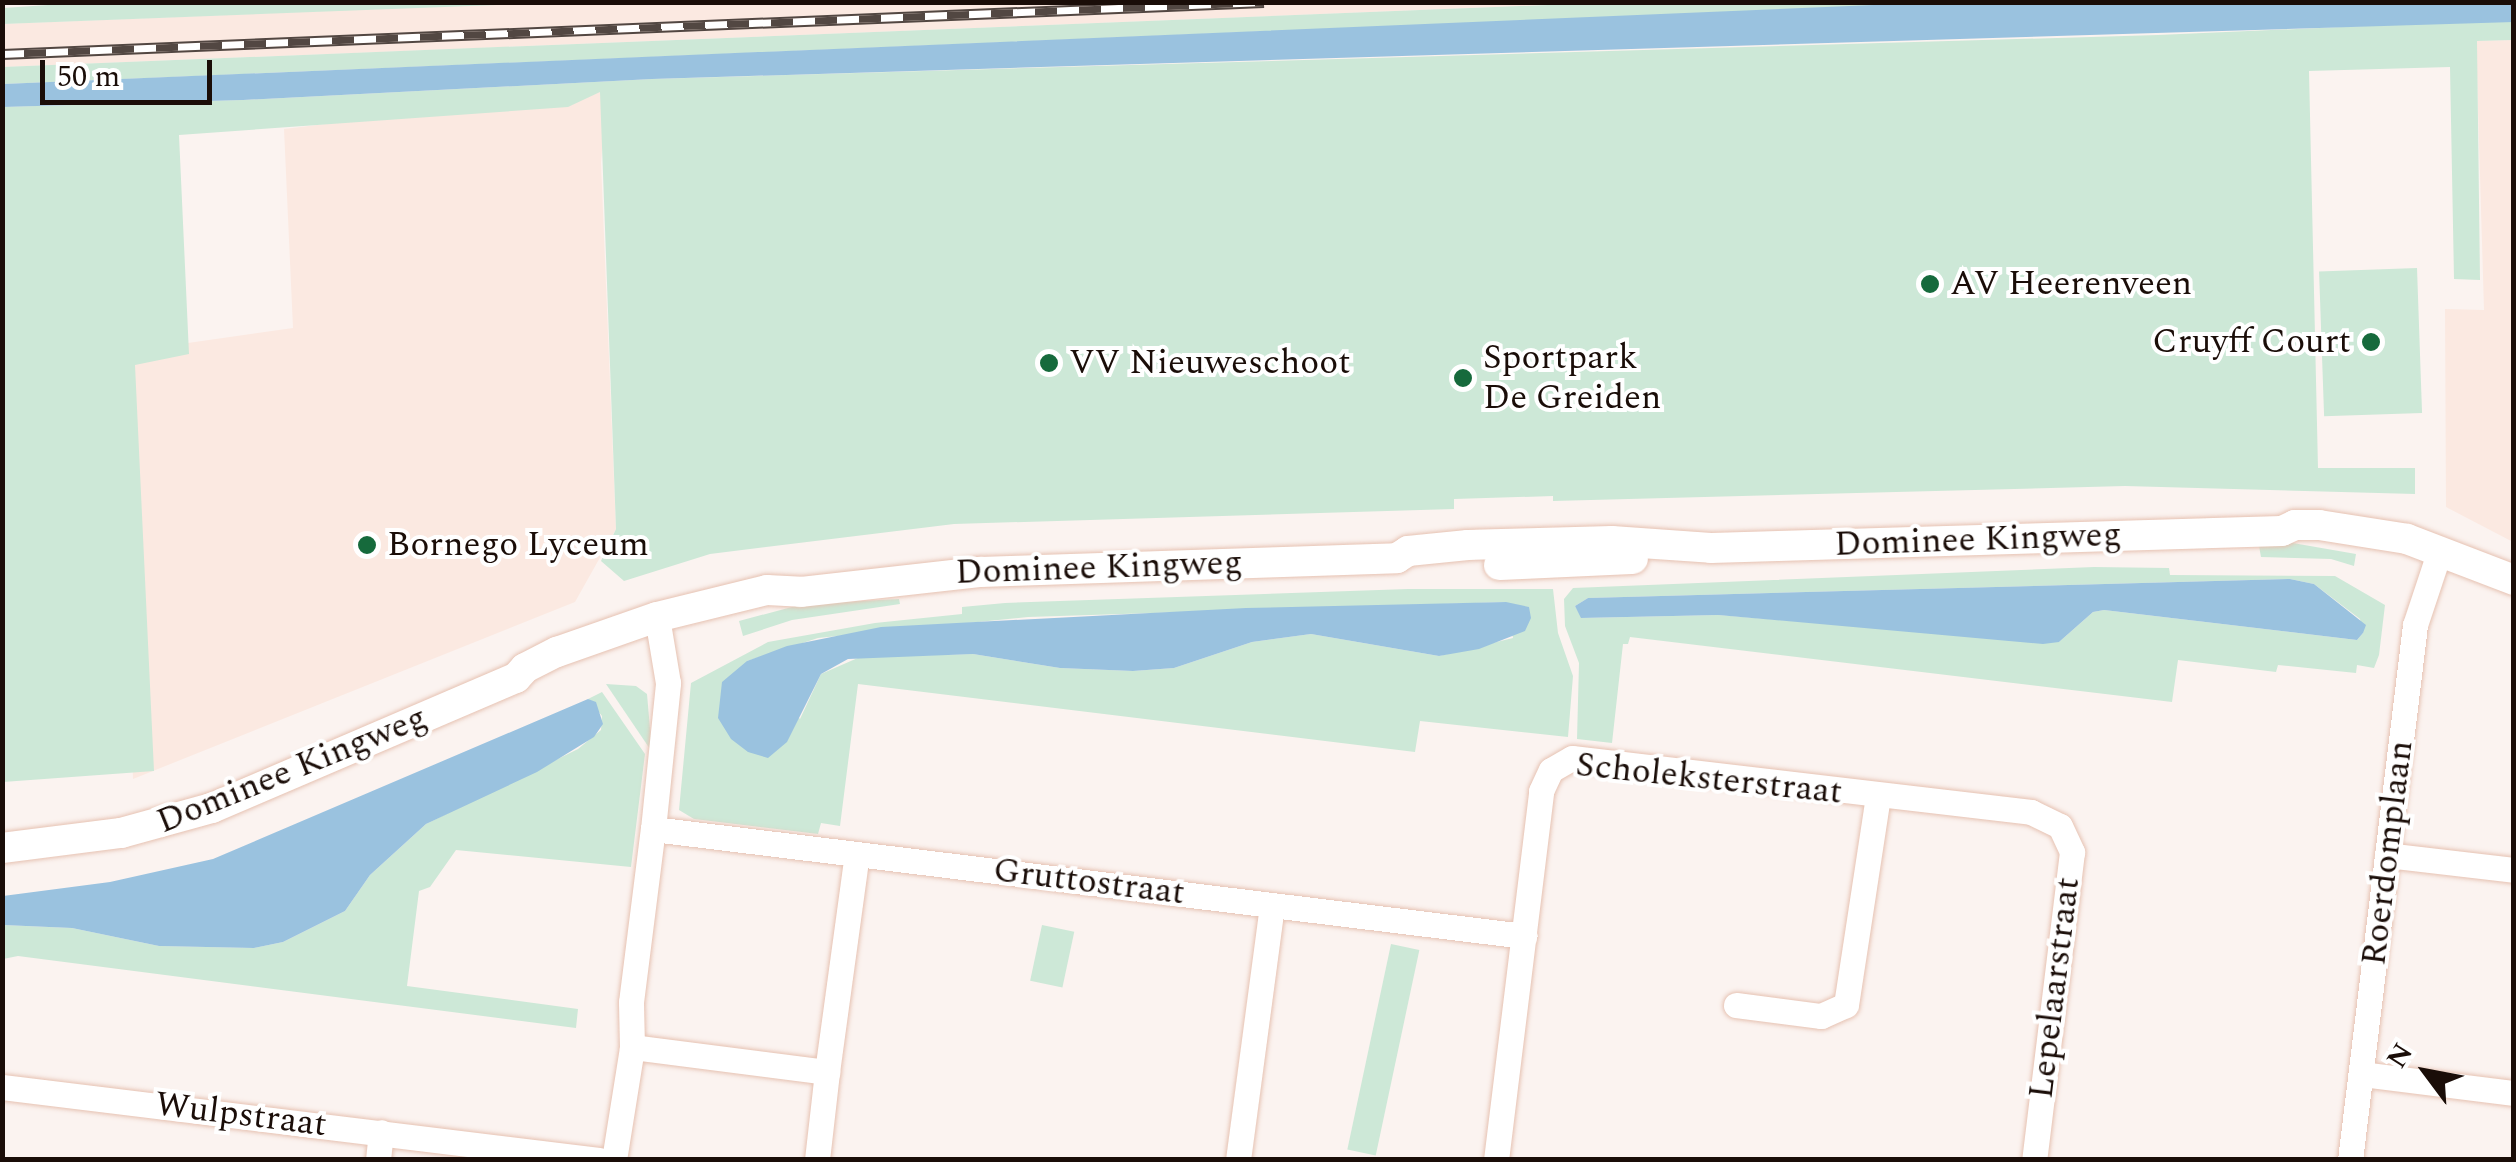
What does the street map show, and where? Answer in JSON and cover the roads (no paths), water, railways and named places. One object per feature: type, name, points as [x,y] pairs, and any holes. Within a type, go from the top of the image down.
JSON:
[{"type":"main road","name":"Dominee Kingweg","points":[[2,848],[95,838],[186,816],[516,678],[525,668],[557,652],[659,627],[756,592],[792,588],[801,592],[980,572],[1397,558],[1408,551],[1513,544],[1612,541],[1662,543],[1674,549],[2282,531],[2437,559],[2514,580]]},
{"type":"main road","name":"Dominee Kingweg","points":[[2437,559],[2514,601]]},
{"type":"street","name":"Roerdomplaan","points":[[2350,1160],[2415,625],[2437,559]]},
{"type":"street","points":[[614,1160],[632,1047],[630,1002],[654,828],[668,683],[659,627]]},
{"type":"street","name":"Scholeksterstraat","points":[[1496,1160],[1543,785],[1552,770],[1566,760],[1878,796],[1846,1005],[1821,1016],[1736,1006]]},
{"type":"street","name":"Lepelaarstraat","points":[[1878,796],[2031,812],[2060,826],[2072,852],[2034,1160]]},
{"type":"street","name":"Gruttostraat","points":[[654,828],[1524,936]]},
{"type":"street","points":[[818,1160],[857,854]]},
{"type":"street","points":[[2388,854],[2514,870]]},
{"type":"street","points":[[1238,1160],[1272,905]]},
{"type":"street","points":[[632,1047],[828,1072]]},
{"type":"street","points":[[2361,1074],[2514,1093]]},
{"type":"street","name":"Wulpstraat","points":[[2,1087],[599,1160]]},
{"type":"street","points":[[378,1160],[381,1132]]},
{"type":"water","points":[[1945,2],[2513,2],[2514,22],[652,79],[243,100],[3,107],[3,84]]},
{"type":"water","points":[[2290,579],[2314,584],[2366,625],[2363,633],[2357,640],[2104,610],[2093,612],[2059,642],[2043,644],[1718,615],[1581,618],[1575,606],[1588,598]]},
{"type":"water","points":[[1506,602],[1529,607],[1531,618],[1525,631],[1479,649],[1439,656],[1311,634],[1252,642],[1174,668],[1133,671],[1060,668],[973,654],[848,659],[821,674],[787,742],[768,758],[748,752],[731,739],[718,718],[722,682],[747,661],[787,646],[881,627],[1246,608]]},
{"type":"water","points":[[588,699],[596,702],[603,724],[594,737],[537,772],[426,824],[370,875],[345,911],[283,942],[254,948],[159,946],[72,928],[3,925],[3,896],[110,882],[213,859]]},
{"type":"railway","points":[[2,54],[1264,2]]},
{"type":"place","name":"AV Heerenveen","points":[[1930,284]]},
{"type":"place","name":"Cruyff Court","points":[[2371,342]]},
{"type":"place","name":"VV Nieuweschoot","points":[[1049,363]]},
{"type":"place","name":"Sportpark De Greiden","points":[[1463,378]]},
{"type":"place","name":"Bornego Lyceum","points":[[367,545]]}]
